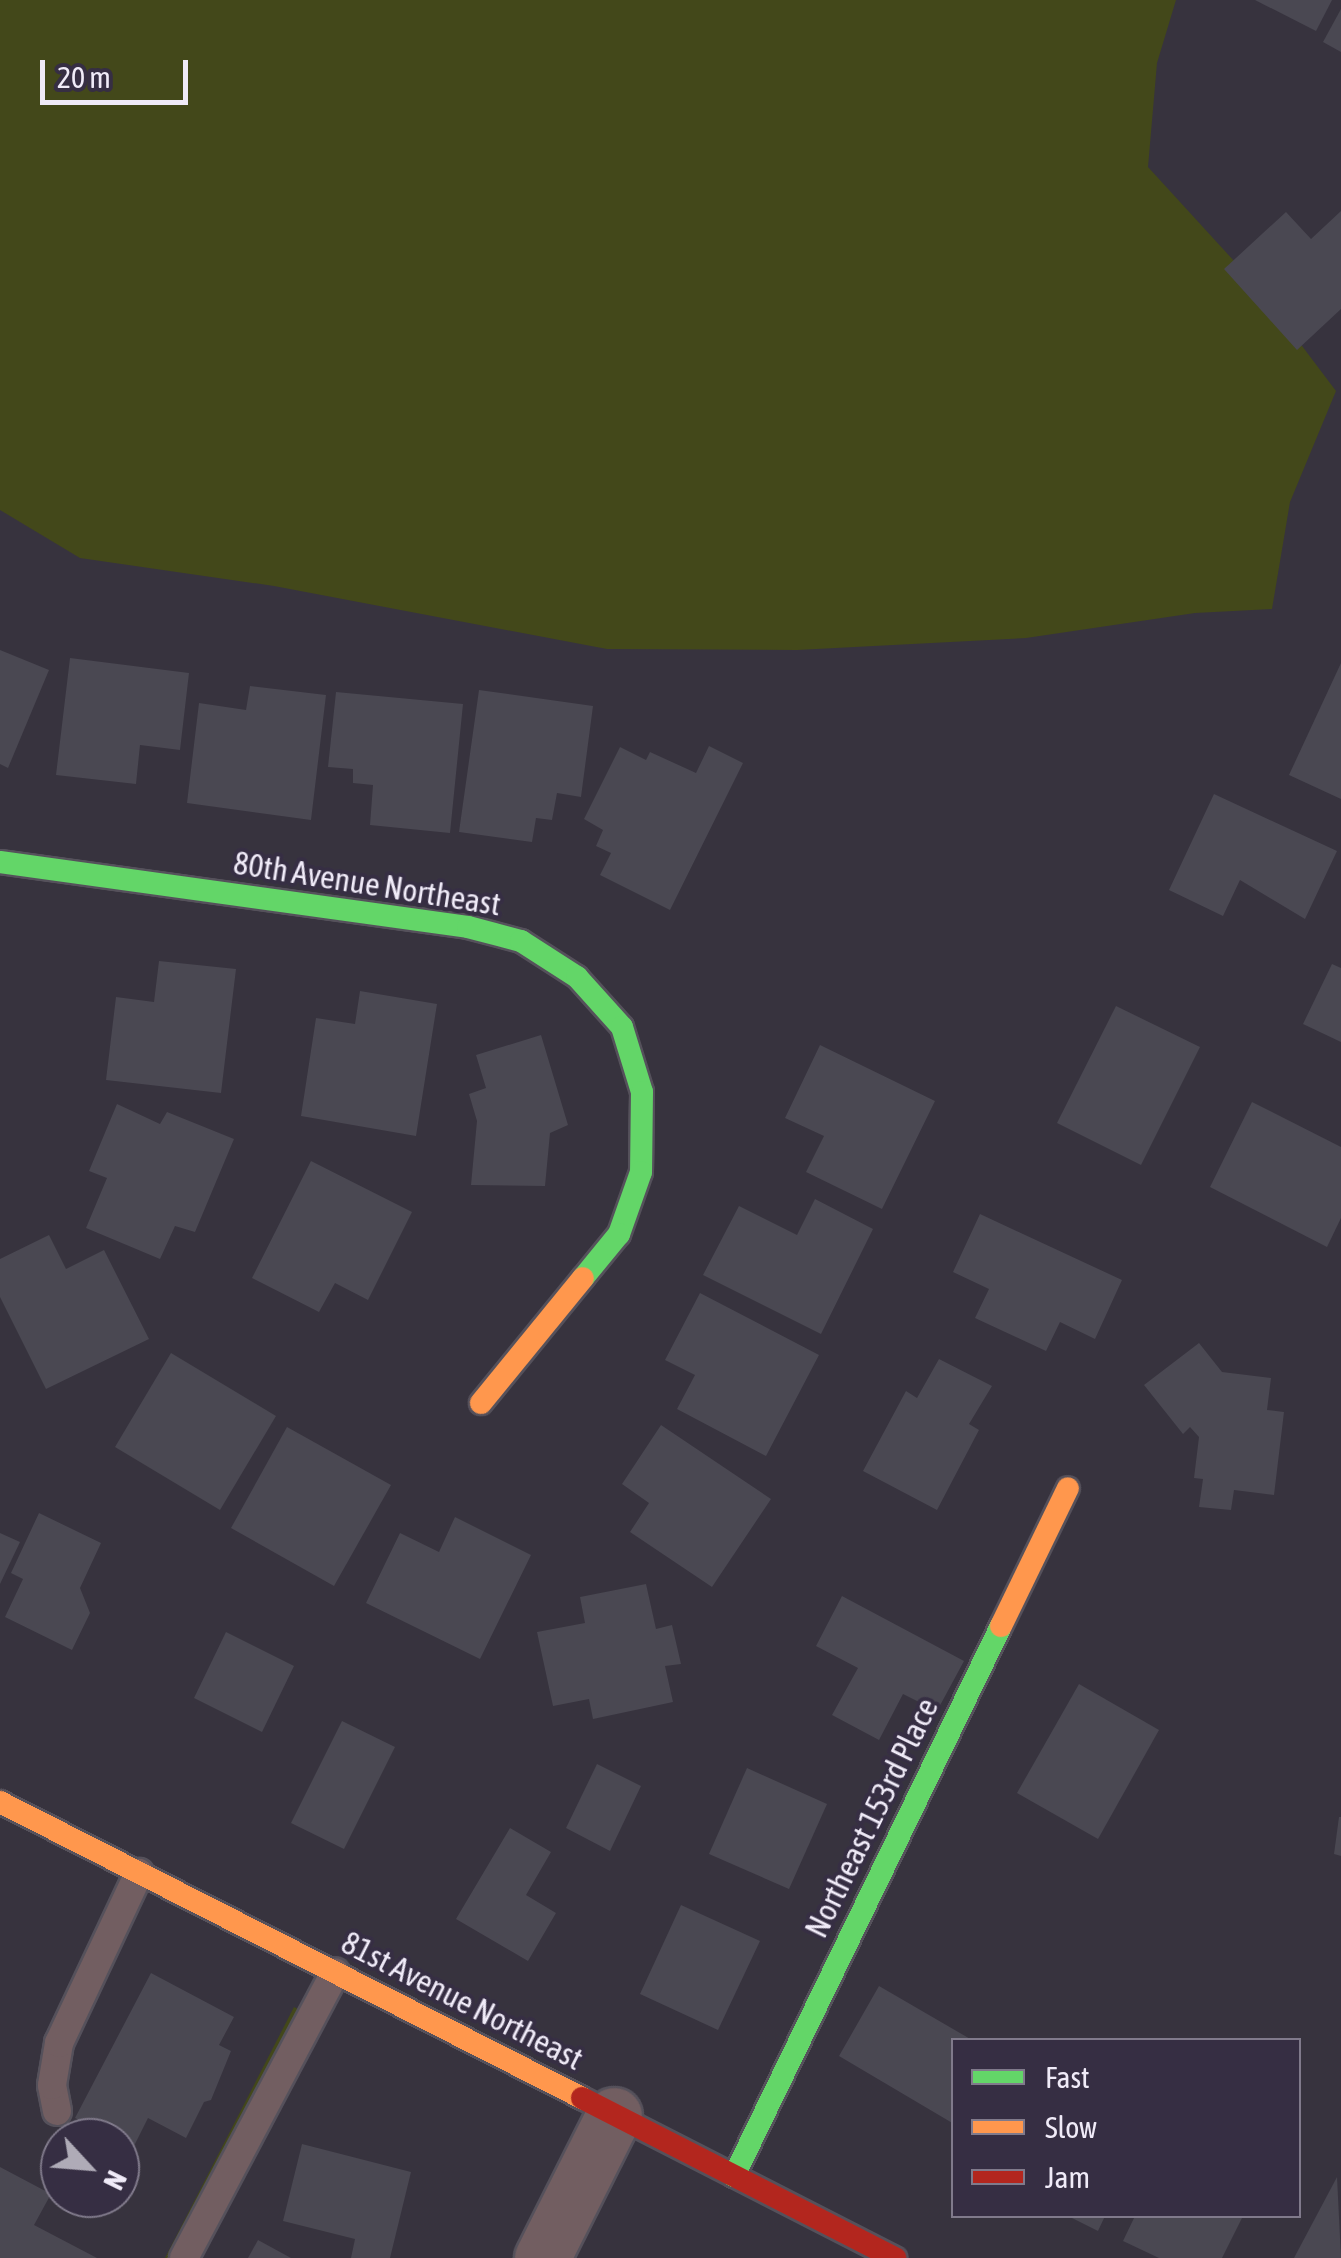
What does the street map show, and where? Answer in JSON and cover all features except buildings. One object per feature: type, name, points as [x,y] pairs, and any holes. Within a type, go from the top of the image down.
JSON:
[{"type":"street","name":"80th Avenue Northeast","points":[[2,873],[468,927],[520,941],[577,977],[622,1027],[642,1108],[640,1172],[619,1234],[481,1403]]},
{"type":"street","name":"Northeast 153rd Place","points":[[734,2176],[1068,1488]]},
{"type":"street","name":"81st Avenue Northeast","points":[[0,1802],[895,2258]]},
{"type":"street","points":[[542,2258],[614,2115]]},
{"type":"lane","points":[[57,2111],[52,2086],[59,2043],[138,1873]]},
{"type":"lane","points":[[184,2258],[335,1973]]},
{"type":"green space","points":[[0,0],[1176,0],[1157,63],[1148,167],[1256,285],[1336,391],[1290,502],[1272,609],[1195,613],[1026,638],[797,650],[607,649],[274,586],[80,558],[0,510]]},
{"type":"green space","points":[[294,2007],[321,2021],[199,2258],[165,2258]]},
{"type":"traffic: fast","points":[[0,862],[468,927],[521,941],[577,977],[622,1027],[642,1092],[641,1172],[619,1234],[583,1278]]},
{"type":"traffic: fast","points":[[734,2176],[1001,1626]]},
{"type":"traffic: slow","points":[[481,1403],[583,1278]]},
{"type":"traffic: slow","points":[[1001,1626],[1068,1488]]},
{"type":"traffic: slow","points":[[0,1802],[582,2098]]},
{"type":"traffic: jam","points":[[582,2098],[895,2258]]}]
